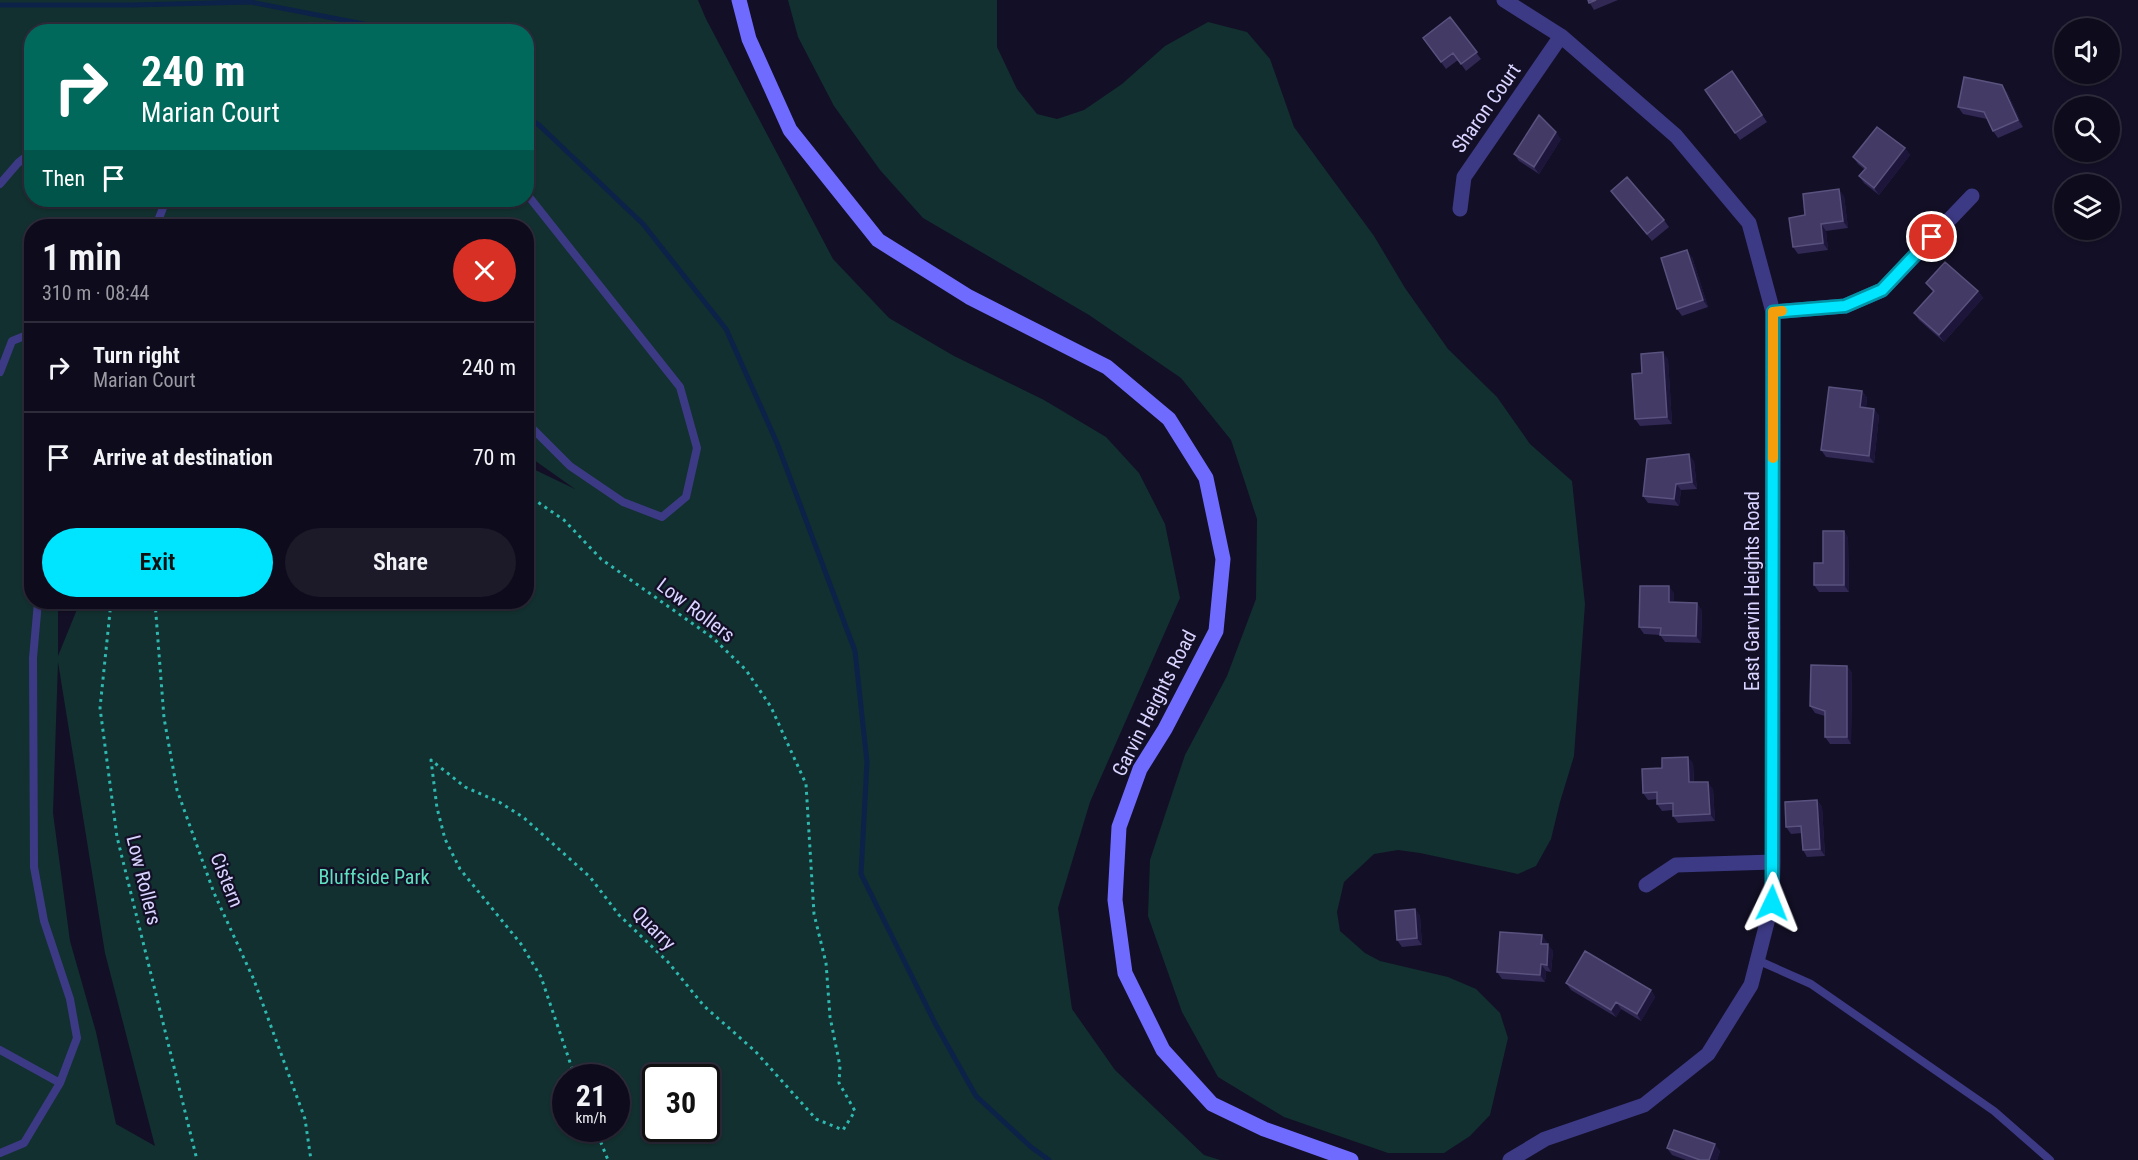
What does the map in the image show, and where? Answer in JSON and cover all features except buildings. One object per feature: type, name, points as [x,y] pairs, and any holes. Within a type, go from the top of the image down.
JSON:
[{"type":"main road","name":"Garvin Heights Road","points":[[739,0],[749,39],[789,130],[878,240],[969,297],[1107,367],[1169,418],[1206,478],[1223,559],[1216,631],[1165,729],[1140,769],[1119,827],[1115,900],[1125,973],[1163,1050],[1212,1104],[1264,1129],[1351,1160]]},
{"type":"street","name":"East Garvin Heights Road","points":[[1504,0],[1561,36],[1676,136],[1749,223],[1773,312],[1772,903],[1751,985],[1708,1054],[1644,1105],[1545,1139],[1510,1160]]},
{"type":"street","name":"Sharon Court","points":[[1460,209],[1464,177],[1561,36]]},
{"type":"street","points":[[1773,312],[1845,306],[1882,290],[1972,196]]},
{"type":"street","points":[[1646,885],[1676,865],[1773,862]]},
{"type":"lane","points":[[0,184],[24,158]]},
{"type":"lane","points":[[534,203],[680,387],[697,448],[686,497],[662,517],[624,502],[570,466],[534,430]]},
{"type":"lane","points":[[0,372],[12,341],[24,336]]},
{"type":"lane","points":[[0,1153],[24,1143],[60,1083],[77,1038],[70,999],[44,921],[34,867],[33,658],[37,609]]},
{"type":"lane","points":[[1757,960],[1811,984],[1994,1111],[2050,1160]]},
{"type":"lane","points":[[0,1050],[60,1083]]},
{"type":"path","name":"Low Rollers","points":[[534,499],[564,520],[601,559],[713,638],[746,670],[771,707],[806,784]]},
{"type":"path","name":"Low Rollers","points":[[110,609],[100,708],[117,837],[197,1160]]},
{"type":"path","name":"Cistern","points":[[156,609],[164,718],[177,790],[214,893],[255,980],[286,1065],[305,1119],[311,1160]]},
{"type":"path","name":"Quarry","points":[[571,1064],[541,977],[520,944],[460,869],[446,839],[437,808],[431,760],[465,787],[499,802],[523,817],[590,877],[619,915],[668,962],[704,1006],[755,1051],[816,1119],[843,1130],[855,1111],[839,1083],[840,1066],[830,1017],[826,963],[814,914],[806,784]]},
{"type":"path","points":[[601,1142],[608,1160]]},
{"type":"green space","name":"Bluffside Park","points":[[0,0],[698,0],[833,259],[889,318],[954,356],[1044,400],[1106,437],[1139,473],[1165,524],[1180,598],[1090,802],[1058,908],[1072,1009],[1115,1070],[1204,1155],[1220,1160],[0,1160]],"holes":[[[58,662],[105,953],[155,1146],[116,1124],[96,1032],[70,941],[53,813]]]},
{"type":"green space","points":[[788,0],[997,0],[997,47],[1017,89],[1037,114],[1057,119],[1084,110],[1122,84],[1165,46],[1208,22],[1247,32],[1270,59],[1294,127],[1374,236],[1405,288],[1448,349],[1497,397],[1530,444],[1572,481],[1585,604],[1574,756],[1551,839],[1536,866],[1518,874],[1420,853],[1398,850],[1374,854],[1344,882],[1337,912],[1340,931],[1365,953],[1380,961],[1448,977],[1476,989],[1500,1013],[1508,1038],[1490,1115],[1470,1136],[1444,1153],[1388,1153],[1284,1117],[1218,1077],[1182,1012],[1148,916],[1150,860],[1185,755],[1227,676],[1256,599],[1257,519],[1231,440],[1181,378],[1089,315],[923,218],[880,170],[834,106],[798,37]]},
{"type":"waterway","points":[[0,5],[250,2],[364,24]]},
{"type":"waterway","points":[[534,122],[643,224],[726,329],[777,443],[855,651],[867,762],[861,874],[936,1025],[976,1096],[1031,1147],[1049,1160]]},
{"type":"slow traffic","points":[[1773,458],[1773,312],[1782,311]]},
{"type":"route","points":[[1772,903],[1773,312],[1845,306],[1882,290],[1932,237]]}]
